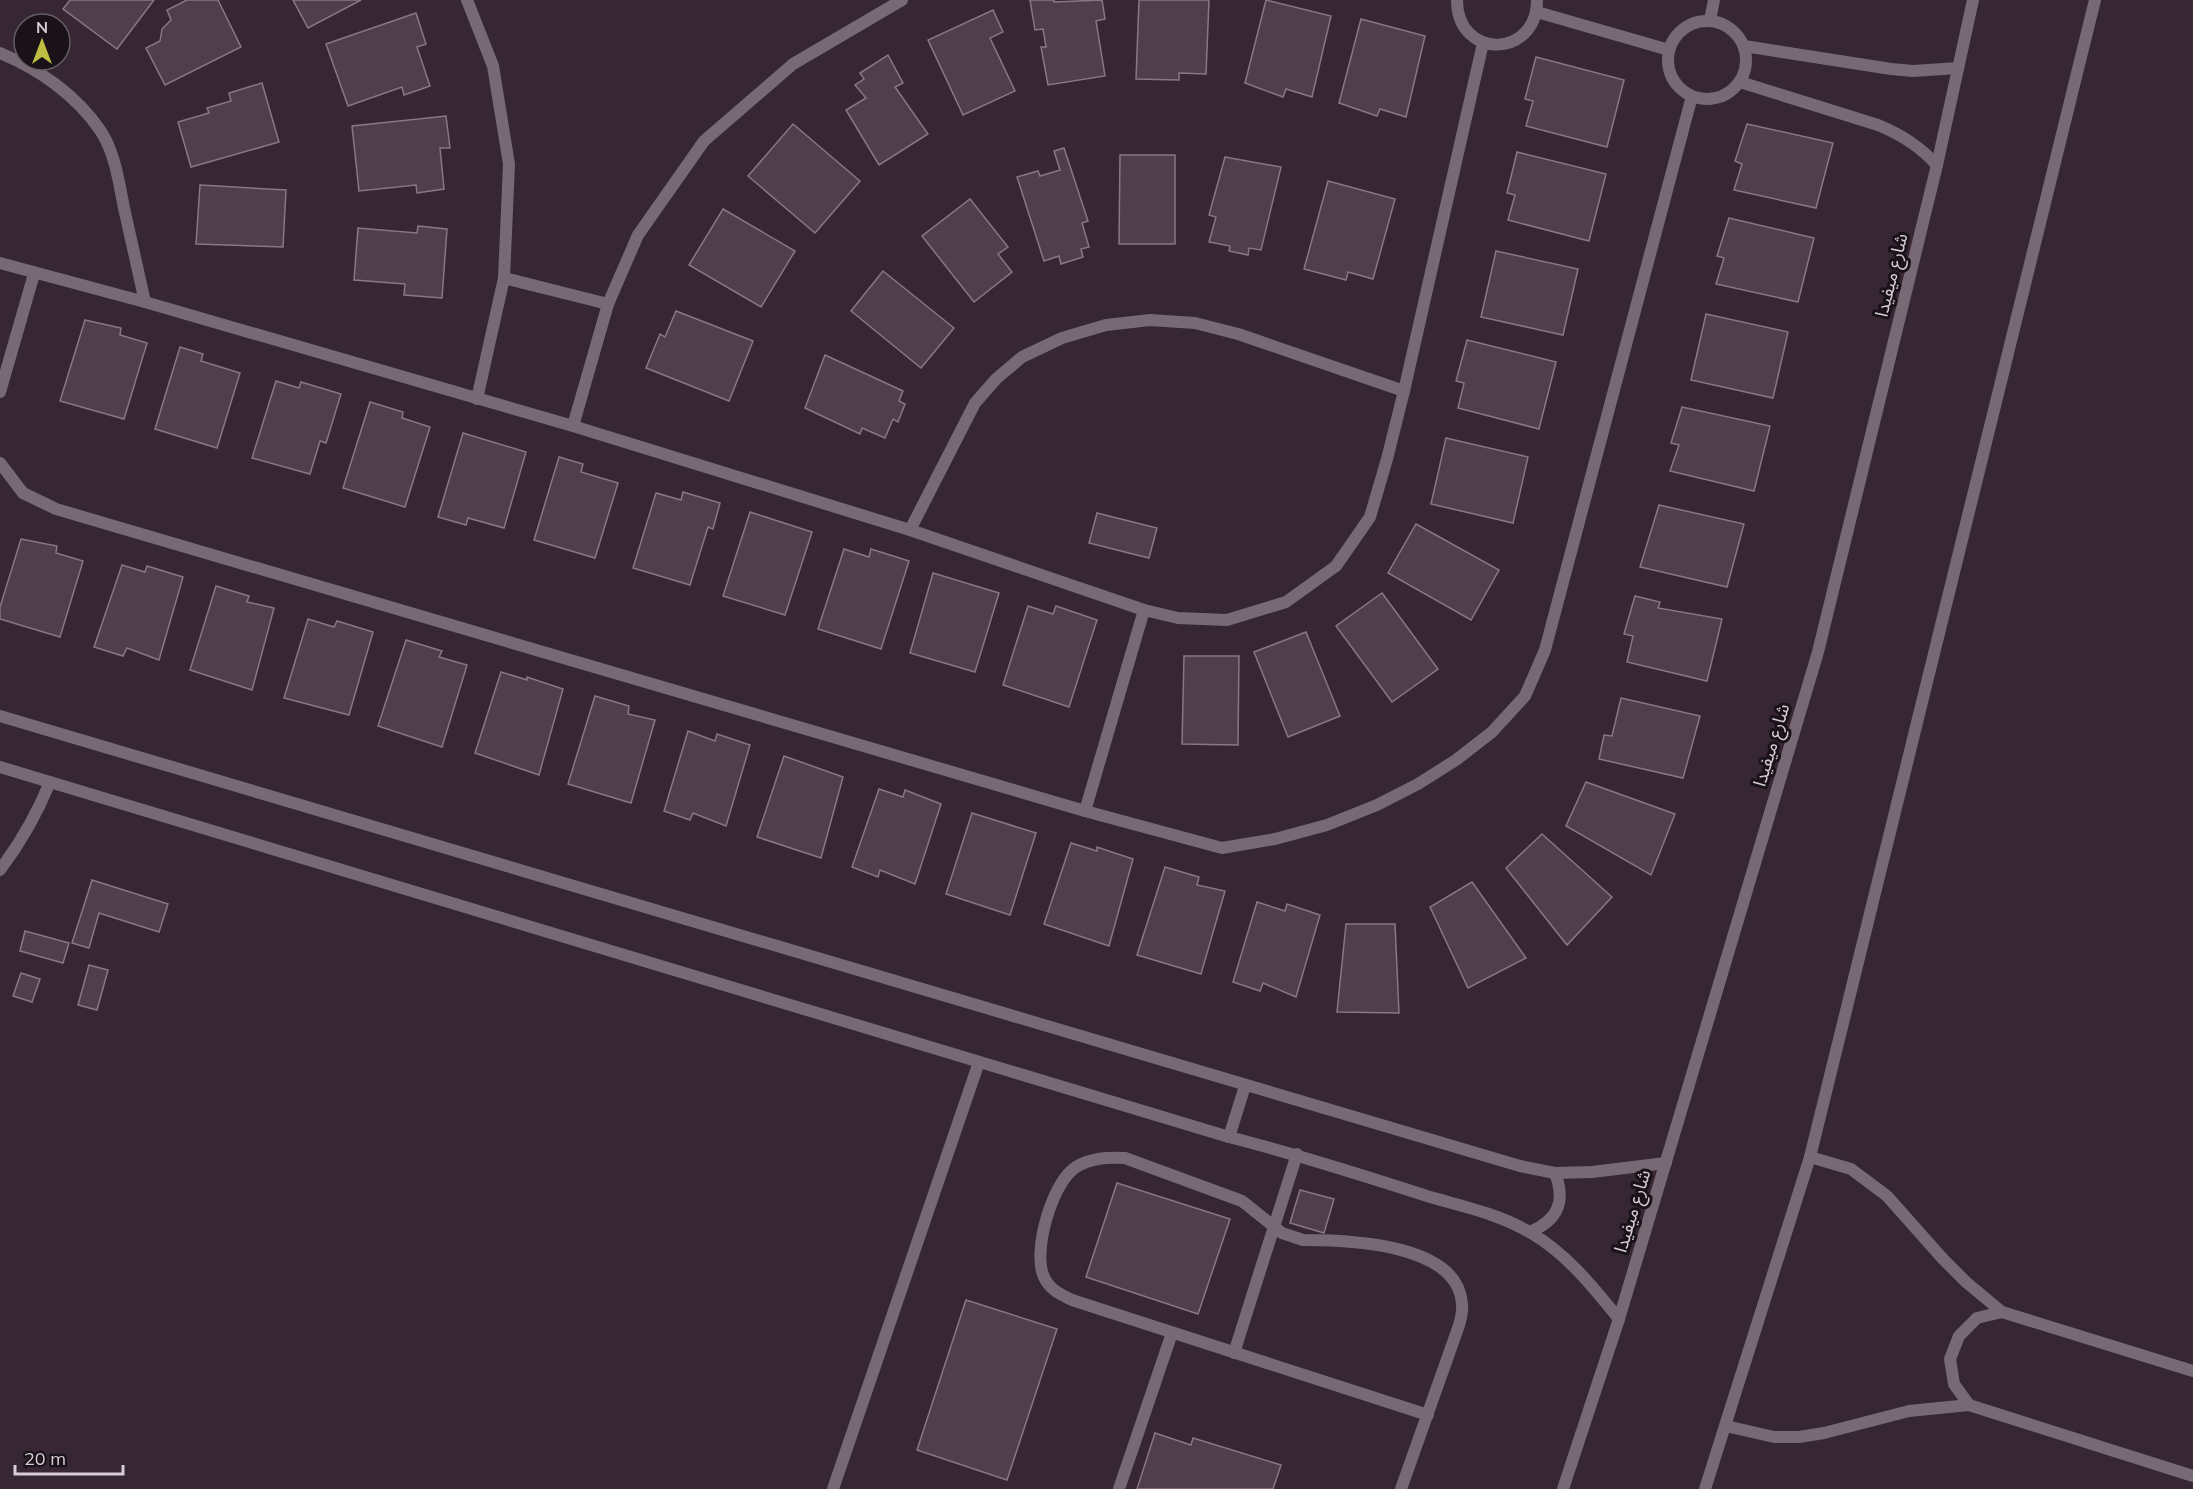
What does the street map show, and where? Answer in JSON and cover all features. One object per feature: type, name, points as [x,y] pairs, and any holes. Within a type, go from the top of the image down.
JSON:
[{"type":"street","points":[[467,0],[493,66],[508,164],[504,278],[477,399]]},
{"type":"street","points":[[573,426],[608,304],[638,235],[704,141],[794,64],[902,0]]},
{"type":"street","points":[[1457,0],[1457,13],[1461,26],[1483,43],[1497,45],[1510,43],[1523,36],[1532,25],[1537,6],[1669,51]]},
{"type":"street","points":[[1710,20],[1714,0]]},
{"type":"street","name":"شارع ميفيدا","points":[[1563,1489],[1618,1319],[1818,652],[1937,165],[1973,0]]},
{"type":"street","points":[[1705,1489],[1810,1157],[2095,0]]},
{"type":"street","points":[[1710,20],[1721,22],[1731,28],[1744,46],[1747,58],[1740,82],[1730,92],[1718,98],[1705,99],[1692,96],[1680,89],[1672,78],[1668,64],[1669,51],[1674,38],[1684,28],[1696,22],[1710,20]]},
{"type":"street","points":[[0,263],[145,302],[573,426],[910,530],[1144,610],[1178,618],[1227,620],[1286,602],[1336,566],[1370,517],[1404,391],[1483,43]]},
{"type":"street","points":[[1744,46],[1892,69],[1913,71],[1958,68]]},
{"type":"street","points":[[0,53],[21,61],[49,79],[80,106],[101,131],[115,164],[145,302]]},
{"type":"street","points":[[1740,82],[1901,134],[1921,148],[1937,165]]},
{"type":"street","points":[[0,463],[23,493],[56,509],[1085,811],[1222,848],[1275,839],[1327,825],[1377,805],[1418,784],[1456,760],[1492,732],[1525,696],[1545,650],[1692,96]]},
{"type":"street","points":[[0,392],[34,274]]},
{"type":"street","points":[[504,278],[608,304]]},
{"type":"street","points":[[910,530],[975,403],[996,378],[1022,357],[1062,338],[1106,325],[1150,320],[1195,323],[1238,334],[1404,391]]},
{"type":"street","points":[[1085,811],[1144,610]]},
{"type":"street","points":[[0,716],[1520,1167],[1555,1173],[1592,1173],[1665,1163]]},
{"type":"street","points":[[0,767],[1229,1137],[1297,1155],[1496,1217],[1530,1232],[1559,1253],[1585,1277],[1618,1319]]},
{"type":"street","points":[[0,870],[37,814],[50,782]]},
{"type":"street","points":[[833,1489],[979,1062]]},
{"type":"street","points":[[1229,1137],[1245,1086]]},
{"type":"street","points":[[1234,1353],[1297,1155]]},
{"type":"street","points":[[1401,1489],[1428,1415],[1461,1318],[1460,1291],[1454,1279],[1444,1269],[1432,1262],[1378,1244],[1303,1240],[1282,1233],[1242,1201],[1125,1158],[1107,1157],[1090,1161],[1074,1168],[1062,1180],[1053,1195],[1041,1242],[1039,1260],[1044,1277],[1054,1291],[1072,1300],[1428,1415]]},
{"type":"street","points":[[1810,1157],[1851,1170],[1887,1196],[1943,1259],[2002,1312],[2193,1371]]},
{"type":"street","points":[[1530,1232],[1544,1226],[1554,1216],[1560,1202],[1561,1187],[1555,1173]]},
{"type":"street","points":[[1969,1405],[1954,1384],[1950,1359],[1959,1336],[1977,1318],[2002,1312]]},
{"type":"street","points":[[1119,1489],[1172,1333]]},
{"type":"street","points":[[1725,1426],[1774,1437],[1799,1437],[1824,1433],[1909,1411],[1969,1405],[2193,1476]]},
{"type":"building","points":[[70,0],[154,0],[117,49],[72,16],[72,12],[63,9]]},
{"type":"building","points":[[187,0],[218,0],[241,47],[165,85],[146,48],[160,41],[162,29],[171,20],[167,10]]},
{"type":"building","points":[[293,0],[361,0],[308,28]]},
{"type":"building","points":[[1030,0],[1054,0],[1054,2],[1102,0],[1105,19],[1096,21],[1105,76],[1048,85],[1041,47],[1046,47],[1043,29],[1035,30]]},
{"type":"building","points":[[1139,0],[1209,0],[1206,74],[1179,73],[1179,80],[1136,79]]},
{"type":"building","points":[[1266,0],[1331,16],[1312,97],[1286,89],[1283,97],[1245,83]]},
{"type":"building","points":[[993,10],[1003,32],[990,38],[1015,91],[963,115],[928,40]]},
{"type":"building","points":[[416,13],[426,44],[417,47],[430,86],[404,95],[402,87],[348,106],[326,44]]},
{"type":"building","points":[[1361,19],[1425,36],[1406,117],[1380,109],[1377,116],[1339,103]]},
{"type":"building","points":[[888,55],[903,83],[895,87],[928,134],[879,165],[846,110],[866,98],[855,85],[864,79],[860,73]]},
{"type":"building","points":[[1536,57],[1624,80],[1607,147],[1526,126],[1533,101],[1525,99]]},
{"type":"building","points":[[262,83],[279,142],[191,167],[178,122],[209,113],[207,108],[231,101],[229,93]]},
{"type":"building","points":[[446,116],[450,148],[440,148],[444,189],[417,193],[416,185],[359,191],[352,126]]},
{"type":"building","points":[[793,124],[860,181],[815,233],[748,176]]},
{"type":"building","points":[[1747,124],[1833,143],[1816,208],[1734,190],[1742,164],[1735,161]]},
{"type":"building","points":[[1064,148],[1088,221],[1082,223],[1089,247],[1081,249],[1083,257],[1061,264],[1059,256],[1044,261],[1017,177],[1038,171],[1040,176],[1060,170],[1054,151]]},
{"type":"building","points":[[1517,152],[1606,174],[1589,241],[1508,220],[1515,195],[1507,193]]},
{"type":"building","points":[[1120,155],[1175,155],[1175,244],[1119,244]]},
{"type":"building","points":[[1225,157],[1281,167],[1261,250],[1249,248],[1248,255],[1229,251],[1230,246],[1209,242],[1216,217],[1209,215]]},
{"type":"building","points":[[1328,181],[1395,199],[1373,279],[1348,272],[1346,280],[1304,269]]},
{"type":"building","points":[[200,185],[286,190],[283,247],[196,244]]},
{"type":"building","points":[[970,199],[1008,247],[998,254],[1012,272],[974,302],[922,236]]},
{"type":"building","points":[[723,209],[795,251],[761,307],[689,265]]},
{"type":"building","points":[[1729,218],[1814,238],[1798,302],[1716,284],[1724,258],[1717,256]]},
{"type":"building","points":[[418,226],[447,229],[442,298],[404,295],[405,284],[354,280],[358,228],[417,233]]},
{"type":"building","points":[[1496,251],[1578,269],[1563,335],[1481,317]]},
{"type":"building","points":[[883,271],[954,328],[921,368],[851,311]]},
{"type":"building","points":[[676,311],[753,341],[729,401],[646,368],[660,334],[665,337]]},
{"type":"building","points":[[1706,314],[1788,332],[1773,398],[1691,380]]},
{"type":"building","points":[[85,320],[121,328],[120,335],[147,343],[124,419],[60,401]]},
{"type":"building","points":[[1467,340],[1556,362],[1539,429],[1458,408],[1464,383],[1456,381]]},
{"type":"building","points":[[180,347],[203,354],[201,361],[240,373],[217,448],[155,429]]},
{"type":"building","points":[[825,355],[903,391],[899,401],[905,404],[898,422],[893,419],[885,438],[862,428],[860,434],[805,408]]},
{"type":"building","points":[[276,381],[299,388],[301,382],[341,394],[326,443],[320,441],[310,474],[252,458]]},
{"type":"building","points":[[370,402],[403,412],[402,418],[430,427],[405,507],[343,488]]},
{"type":"building","points":[[1682,407],[1770,426],[1754,491],[1670,471],[1679,445],[1671,443]]},
{"type":"building","points":[[463,433],[526,452],[504,528],[468,518],[466,525],[438,517]]},
{"type":"building","points":[[1446,438],[1528,457],[1513,523],[1431,504]]},
{"type":"building","points":[[559,457],[583,464],[581,472],[618,483],[595,558],[534,540]]},
{"type":"building","points":[[683,492],[720,503],[713,529],[708,527],[690,585],[633,568],[656,493],[681,500]]},
{"type":"building","points":[[1659,505],[1744,524],[1727,587],[1640,567]]},
{"type":"building","points":[[750,512],[812,532],[785,615],[723,596]]},
{"type":"building","points":[[1097,513],[1157,528],[1149,558],[1089,543]]},
{"type":"building","points":[[1416,524],[1499,570],[1471,620],[1388,573]]},
{"type":"building","points":[[21,539],[57,546],[56,553],[83,561],[60,637],[0,619],[0,607]]},
{"type":"building","points":[[844,549],[869,557],[871,549],[909,561],[881,649],[818,629]]},
{"type":"building","points":[[122,565],[145,572],[147,566],[183,577],[159,660],[127,648],[123,656],[94,647]]},
{"type":"building","points":[[933,573],[999,593],[975,672],[910,653]]},
{"type":"building","points":[[216,586],[249,596],[247,602],[274,608],[252,690],[190,670]]},
{"type":"building","points":[[1382,593],[1438,669],[1392,702],[1336,626]]},
{"type":"building","points":[[1635,596],[1660,602],[1658,608],[1722,619],[1707,681],[1627,662],[1633,636],[1624,634]]},
{"type":"building","points":[[1028,606],[1053,614],[1056,606],[1097,620],[1069,707],[1003,685]]},
{"type":"building","points":[[308,619],[334,627],[337,621],[373,632],[349,715],[284,698]]},
{"type":"building","points":[[1306,632],[1340,716],[1288,737],[1254,652]]},
{"type":"building","points":[[406,640],[442,651],[439,657],[467,665],[442,747],[378,726]]},
{"type":"building","points":[[1184,656],[1239,656],[1238,745],[1182,744]]},
{"type":"building","points":[[501,672],[527,680],[527,677],[563,689],[539,775],[475,753]]},
{"type":"building","points":[[595,696],[629,706],[628,714],[655,720],[631,803],[568,784]]},
{"type":"building","points":[[1621,698],[1700,716],[1683,778],[1599,759],[1604,735],[1612,736]]},
{"type":"building","points":[[688,731],[715,741],[717,734],[750,745],[726,826],[693,813],[690,820],[664,811]]},
{"type":"building","points":[[784,756],[843,777],[821,858],[757,837]]},
{"type":"building","points":[[1586,782],[1675,814],[1651,875],[1566,826]]},
{"type":"building","points":[[879,789],[903,797],[905,790],[941,804],[915,884],[880,870],[878,877],[852,867]]},
{"type":"building","points":[[972,813],[1036,833],[1010,915],[946,894]]},
{"type":"building","points":[[1542,834],[1612,897],[1567,945],[1506,868]]},
{"type":"building","points":[[1071,843],[1097,851],[1097,847],[1133,859],[1109,946],[1044,924]]},
{"type":"building","points":[[1165,867],[1199,877],[1197,885],[1225,891],[1201,974],[1137,955]]},
{"type":"building","points":[[92,880],[168,904],[159,932],[99,913],[89,948],[72,943]]},
{"type":"building","points":[[1472,882],[1526,958],[1468,988],[1430,907]]},
{"type":"building","points":[[1257,902],[1285,911],[1287,904],[1320,915],[1296,997],[1263,983],[1260,991],[1233,982]]},
{"type":"building","points":[[1346,924],[1395,924],[1399,1013],[1337,1012]]},
{"type":"building","points":[[25,931],[69,943],[63,963],[20,951]]},
{"type":"building","points":[[89,965],[108,970],[97,1010],[78,1005]]},
{"type":"building","points":[[21,973],[40,979],[32,1002],[13,996]]},
{"type":"building","points":[[1117,1183],[1230,1219],[1198,1314],[1086,1277]]},
{"type":"building","points":[[1300,1190],[1334,1199],[1324,1233],[1290,1223]]},
{"type":"building","points":[[966,1300],[1057,1329],[1007,1480],[917,1450]]},
{"type":"building","points":[[1155,1433],[1191,1445],[1193,1438],[1281,1465],[1273,1489],[1137,1489]]}]
